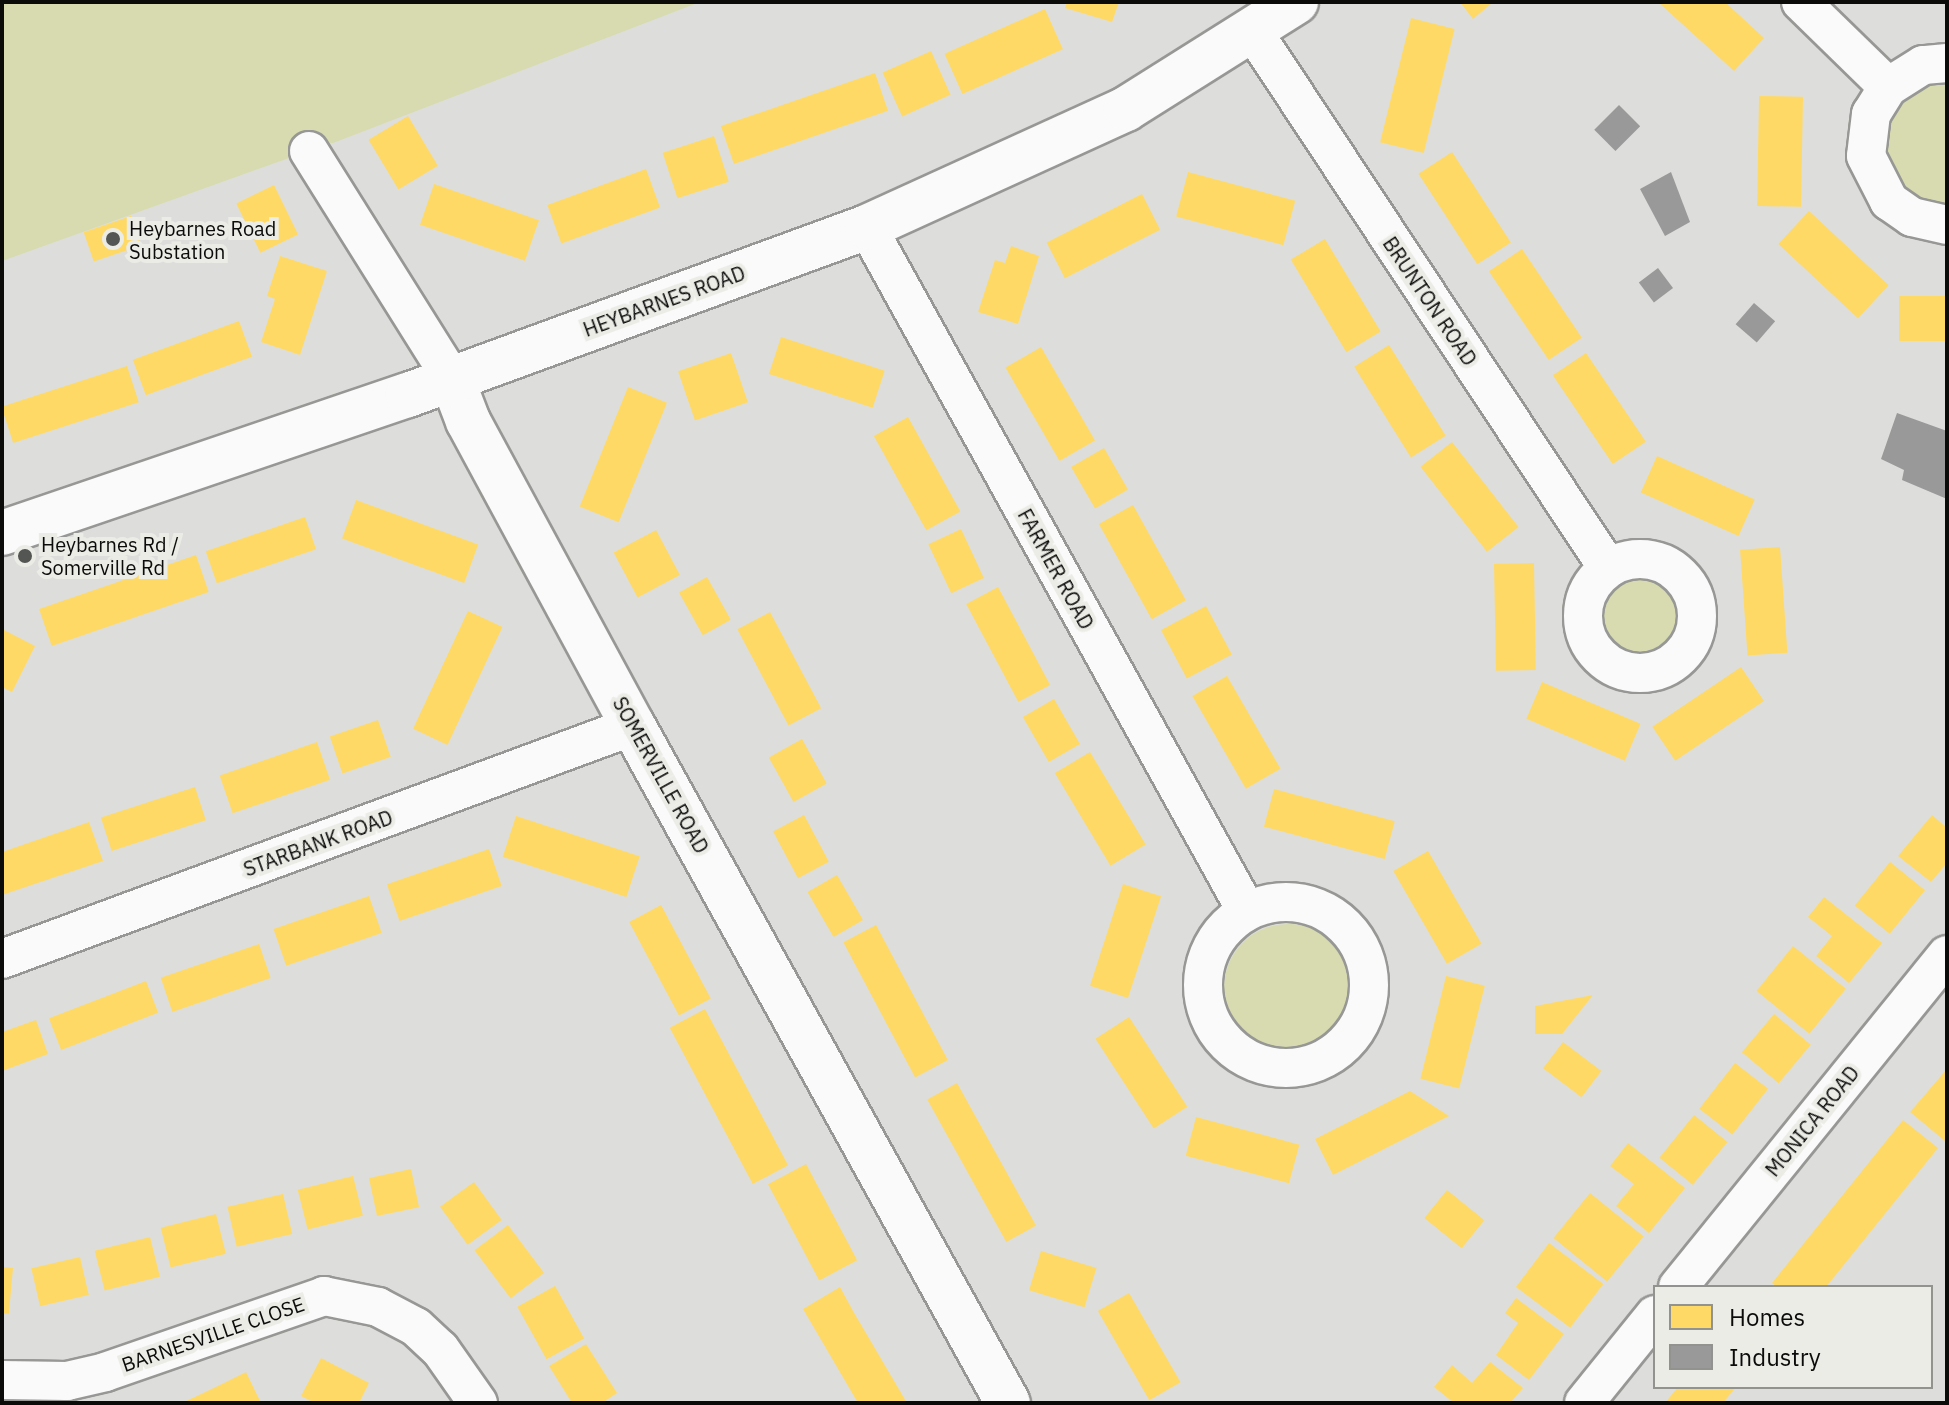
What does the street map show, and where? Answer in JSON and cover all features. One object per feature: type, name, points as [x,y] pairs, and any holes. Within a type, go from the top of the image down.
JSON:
[{"type":"street","name":"HEYBARNES ROAD","points":[[2,533],[452,379],[867,227],[1126,109],[1254,33],[1296,2]]},
{"type":"street","points":[[1801,2],[1888,87]]},
{"type":"street","name":"BRUNTON ROAD","points":[[1254,33],[1608,568]]},
{"type":"street","points":[[1947,63],[1923,65],[1888,87],[1871,114],[1866,156],[1874,180],[1889,201],[1912,217],[1947,225]]},
{"type":"street","name":"SOMERVILLE ROAD","points":[[309,151],[452,379],[468,421],[633,726],[1008,1403]]},
{"type":"street","name":"FARMER ROAD","points":[[867,227],[1246,910]]},
{"type":"street","name":"STARBANK ROAD","points":[[2,959],[633,726]]},
{"type":"street","points":[[1280,901],[1315,905],[1345,924],[1364,953],[1370,988],[1362,1022],[1340,1049],[1309,1066],[1274,1069],[1241,1056],[1216,1032],[1203,1000],[1204,965],[1214,944],[1246,910],[1280,901]]},
{"type":"street","name":"MONICA ROAD","points":[[1680,1285],[1947,955]]},
{"type":"street","name":"BARNESVILLE CLOSE","points":[[2,1380],[67,1381],[105,1372],[324,1296],[378,1307],[416,1327],[440,1349],[478,1403]]},
{"type":"street","points":[[1584,1403],[1653,1317]]},
{"type":"green space","points":[[2,2],[700,2],[333,143],[307,141],[289,158],[2,261]]},
{"type":"green space","points":[[1947,75],[1947,212],[1921,207],[1884,171],[1883,118],[1898,96]]},
{"type":"green space","points":[[1638,574],[1653,577],[1665,586],[1674,598],[1677,613],[1674,628],[1665,640],[1653,649],[1638,652],[1623,649],[1611,640],[1602,628],[1599,613],[1602,598],[1611,586],[1623,577]]},
{"type":"green space","points":[[1288,924],[1312,929],[1333,943],[1347,964],[1352,988],[1347,1012],[1333,1033],[1312,1047],[1288,1052],[1264,1047],[1243,1033],[1229,1012],[1224,988],[1229,964],[1243,943],[1264,929]]},
{"type":"building: Homes","points":[[1067,2],[1119,2],[1112,22],[1065,8]]},
{"type":"building: Homes","points":[[1460,2],[1493,2],[1473,19]]},
{"type":"building: Homes","points":[[1658,2],[1725,2],[1764,38],[1734,71]]},
{"type":"building: Homes","points":[[1045,9],[1063,49],[962,94],[945,54]]},
{"type":"building: Homes","points":[[1411,18],[1455,29],[1424,153],[1380,142]]},
{"type":"building: Homes","points":[[931,51],[951,95],[902,116],[883,73]]},
{"type":"building: Homes","points":[[875,73],[888,111],[734,164],[721,126]]},
{"type":"building: Homes","points":[[1759,96],[1803,97],[1801,207],[1757,206]]},
{"type":"building: Homes","points":[[408,116],[438,166],[398,189],[369,140]]},
{"type":"building: Homes","points":[[714,136],[729,182],[677,198],[663,153]]},
{"type":"building: Homes","points":[[1452,152],[1511,243],[1477,264],[1418,174]]},
{"type":"building: Homes","points":[[646,169],[660,208],[561,243],[547,205]]},
{"type":"building: Homes","points":[[1188,172],[1295,201],[1283,245],[1176,216]]},
{"type":"building: Homes","points":[[434,184],[539,220],[525,261],[420,225]]},
{"type":"building: Homes","points":[[274,185],[298,234],[260,253],[236,203]]},
{"type":"building: Homes","points":[[1142,194],[1160,230],[1065,278],[1047,243]]},
{"type":"building: Homes","points":[[1809,211],[1889,285],[1858,318],[1778,244]]},
{"type":"building: Homes","name":"Heybarnes Road Substation","points":[[131,216],[141,245],[94,262],[84,232]]},
{"type":"building: Homes","points":[[1325,239],[1381,332],[1346,352],[1291,260]]},
{"type":"building: Homes","points":[[1011,246],[1039,256],[1018,324],[978,312],[995,260],[1005,263]]},
{"type":"building: Homes","points":[[1522,249],[1582,338],[1549,360],[1489,271]]},
{"type":"building: Homes","points":[[280,256],[327,271],[300,355],[261,342],[275,299],[267,296]]},
{"type":"building: Homes","points":[[1899,296],[1947,296],[1947,341],[1899,341]]},
{"type":"building: Homes","points":[[239,321],[252,357],[146,395],[133,360]]},
{"type":"building: Homes","points":[[781,337],[885,371],[873,408],[769,374]]},
{"type":"building: Homes","points":[[1389,345],[1446,436],[1411,457],[1354,367]]},
{"type":"building: Homes","points":[[1041,347],[1095,441],[1059,461],[1005,368]]},
{"type":"building: Homes","points":[[731,353],[748,402],[695,420],[678,371]]},
{"type":"building: Homes","points":[[1586,353],[1646,442],[1613,464],[1553,375]]},
{"type":"building: Homes","points":[[127,366],[139,402],[13,443],[2,407]]},
{"type":"building: Homes","points":[[628,387],[667,403],[619,522],[580,507]]},
{"type":"building: Homes","points":[[908,417],[960,511],[926,530],[874,436]]},
{"type":"building: Homes","points":[[1452,442],[1518,527],[1487,552],[1420,467]]},
{"type":"building: Homes","points":[[1104,448],[1128,490],[1095,509],[1071,467]]},
{"type":"building: Homes","points":[[1657,456],[1755,500],[1738,536],[1641,493]]},
{"type":"building: Homes","points":[[356,500],[478,544],[464,583],[342,539]]},
{"type":"building: Homes","points":[[1133,505],[1186,600],[1152,619],[1099,524]]},
{"type":"building: Homes","points":[[305,517],[316,549],[217,583],[206,551]]},
{"type":"building: Homes","points":[[961,529],[984,578],[951,593],[928,544]]},
{"type":"building: Homes","points":[[656,530],[680,575],[638,598],[614,553]]},
{"type":"building: Homes","points":[[1780,547],[1787,653],[1747,656],[1740,550]]},
{"type":"building: Homes","points":[[196,555],[209,592],[52,646],[39,609]]},
{"type":"building: Homes","points":[[1534,563],[1536,670],[1496,671],[1494,564]]},
{"type":"building: Homes","points":[[707,577],[731,620],[703,635],[679,593]]},
{"type":"building: Homes","points":[[998,587],[1050,685],[1018,702],[966,604]]},
{"type":"building: Homes","points":[[1206,606],[1232,655],[1187,679],[1161,630]]},
{"type":"building: Homes","points":[[468,611],[502,627],[447,745],[413,729]]},
{"type":"building: Homes","points":[[770,612],[821,708],[789,726],[737,629]]},
{"type":"building: Homes","points":[[2,629],[35,646],[12,692],[2,687]]},
{"type":"building: Homes","points":[[1741,667],[1764,701],[1675,761],[1652,727]]},
{"type":"building: Homes","points":[[1227,676],[1280,769],[1246,789],[1192,696]]},
{"type":"building: Homes","points":[[1542,682],[1640,724],[1625,761],[1526,719]]},
{"type":"building: Homes","points":[[1054,699],[1080,744],[1049,762],[1023,717]]},
{"type":"building: Homes","points":[[378,720],[391,757],[342,773],[330,737]]},
{"type":"building: Homes","points":[[802,739],[827,784],[793,802],[769,757]]},
{"type":"building: Homes","points":[[317,742],[330,780],[233,813],[220,776]]},
{"type":"building: Homes","points":[[1090,752],[1146,845],[1110,866],[1055,773]]},
{"type":"building: Homes","points":[[195,787],[206,820],[112,851],[101,818]]},
{"type":"building: Homes","points":[[1274,789],[1395,821],[1385,859],[1264,827]]},
{"type":"building: Homes","points":[[804,815],[829,862],[798,878],[773,831]]},
{"type":"building: Homes","points":[[1932,815],[1947,828],[1947,863],[1931,882],[1898,856]]},
{"type":"building: Homes","points":[[516,816],[640,856],[626,897],[503,857]]},
{"type":"building: Homes","points":[[89,822],[103,861],[2,895],[2,852]]},
{"type":"building: Homes","points":[[489,849],[502,886],[400,921],[387,884]]},
{"type":"building: Homes","points":[[1428,851],[1482,944],[1447,964],[1393,871]]},
{"type":"building: Homes","points":[[1890,862],[1925,890],[1890,934],[1855,906]]},
{"type":"building: Homes","points":[[837,875],[863,920],[834,937],[808,892]]},
{"type":"building: Homes","points":[[1123,884],[1161,896],[1128,998],[1090,986]]},
{"type":"building: Homes","points":[[369,896],[382,933],[286,966],[274,929]]},
{"type":"building: Homes","points":[[1824,897],[1882,943],[1849,983],[1816,956],[1832,936],[1808,917]]},
{"type":"building: Homes","points":[[661,905],[711,999],[679,1015],[629,922]]},
{"type":"building: Homes","points":[[876,925],[948,1060],[915,1077],[843,942]]},
{"type":"building: Homes","points":[[259,944],[271,978],[172,1012],[161,978]]},
{"type":"building: Homes","points":[[1793,946],[1846,989],[1809,1034],[1756,991]]},
{"type":"building: Homes","points":[[1446,976],[1485,986],[1459,1089],[1420,1079]]},
{"type":"building: Homes","points":[[146,981],[158,1013],[61,1050],[49,1018]]},
{"type":"building: Homes","points":[[1593,995],[1562,1034],[1535,1034],[1535,1006]]},
{"type":"building: Homes","points":[[705,1009],[788,1165],[753,1184],[670,1028]]},
{"type":"building: Homes","points":[[1774,1014],[1811,1045],[1779,1083],[1742,1052]]},
{"type":"building: Homes","points":[[1129,1017],[1187,1107],[1154,1129],[1095,1039]]},
{"type":"building: Homes","points":[[36,1020],[48,1054],[2,1071],[2,1032]]},
{"type":"building: Homes","points":[[1563,1042],[1601,1071],[1581,1097],[1543,1068]]},
{"type":"building: Homes","points":[[1735,1063],[1768,1089],[1732,1135],[1699,1109]]},
{"type":"building: Homes","points":[[1947,1069],[1947,1138],[1945,1141],[1910,1112]]},
{"type":"building: Homes","points":[[957,1083],[1036,1226],[1006,1242],[927,1099]]},
{"type":"building: Homes","points":[[1410,1091],[1449,1116],[1333,1175],[1315,1139]]},
{"type":"building: Homes","points":[[1694,1115],[1727,1142],[1693,1185],[1659,1158]]},
{"type":"building: Homes","points":[[1196,1117],[1299,1145],[1289,1183],[1186,1156]]},
{"type":"building: Homes","points":[[1903,1120],[1938,1148],[1828,1285],[1772,1283]]},
{"type":"building: Homes","points":[[1628,1143],[1685,1188],[1649,1233],[1616,1206],[1634,1184],[1610,1166]]},
{"type":"building: Homes","points":[[806,1164],[857,1260],[819,1280],[768,1184]]},
{"type":"building: Homes","points":[[411,1169],[419,1207],[377,1216],[369,1178]]},
{"type":"building: Homes","points":[[353,1176],[363,1216],[308,1230],[298,1190]]},
{"type":"building: Homes","points":[[474,1182],[502,1220],[468,1245],[440,1207]]},
{"type":"building: Homes","points":[[1447,1190],[1484,1220],[1462,1248],[1424,1218]]},
{"type":"building: Homes","points":[[1590,1193],[1644,1236],[1607,1281],[1553,1238]]},
{"type":"building: Homes","points":[[283,1194],[292,1234],[237,1247],[227,1207]]},
{"type":"building: Homes","points":[[216,1214],[226,1254],[171,1268],[161,1228]]},
{"type":"building: Homes","points":[[508,1225],[544,1273],[511,1298],[474,1250]]},
{"type":"building: Homes","points":[[150,1237],[160,1277],[105,1291],[95,1251]]},
{"type":"building: Homes","points":[[1549,1243],[1603,1284],[1570,1328],[1516,1287]]},
{"type":"building: Homes","points":[[1041,1251],[1096,1268],[1084,1307],[1029,1290]]},
{"type":"building: Homes","points":[[80,1257],[89,1295],[40,1306],[31,1268]]},
{"type":"building: Homes","points":[[2,1267],[13,1268],[9,1314],[2,1313]]},
{"type":"building: Homes","points":[[555,1286],[584,1338],[546,1359],[517,1307]]},
{"type":"building: Homes","points":[[840,1287],[907,1403],[858,1403],[803,1309]]},
{"type":"building: Homes","points":[[1129,1293],[1180,1382],[1149,1400],[1098,1311]]},
{"type":"building: Homes","points":[[1516,1298],[1564,1334],[1529,1380],[1496,1355],[1518,1323],[1505,1313]]},
{"type":"building: Homes","points":[[586,1344],[617,1393],[602,1403],[572,1403],[549,1366]]},
{"type":"building: Homes","points":[[321,1358],[369,1383],[359,1403],[315,1403],[301,1396]]},
{"type":"building: Homes","points":[[1490,1362],[1523,1388],[1510,1403],[1454,1403],[1434,1387],[1452,1365],[1472,1383]]},
{"type":"building: Homes","points":[[246,1372],[261,1403],[182,1403],[220,1385]]},
{"type":"building: Homes","points":[[1676,1389],[1734,1389],[1723,1403],[1665,1403]]},
{"type":"building: Industry","points":[[1619,105],[1640,126],[1615,151],[1594,130]]},
{"type":"building: Industry","points":[[1671,172],[1690,222],[1665,236],[1640,189]]},
{"type":"building: Industry","points":[[1658,268],[1673,288],[1654,302],[1639,282]]},
{"type":"building: Industry","points":[[1754,303],[1775,321],[1757,343],[1736,324]]},
{"type":"building: Industry","points":[[1897,413],[1947,431],[1947,499],[1902,480],[1904,470],[1881,459]]},
{"type":"place","name":"Heybarnes Road Substation","points":[[113,239]]},
{"type":"place","name":"Heybarnes Rd / Somerville Rd","points":[[25,556]]}]
